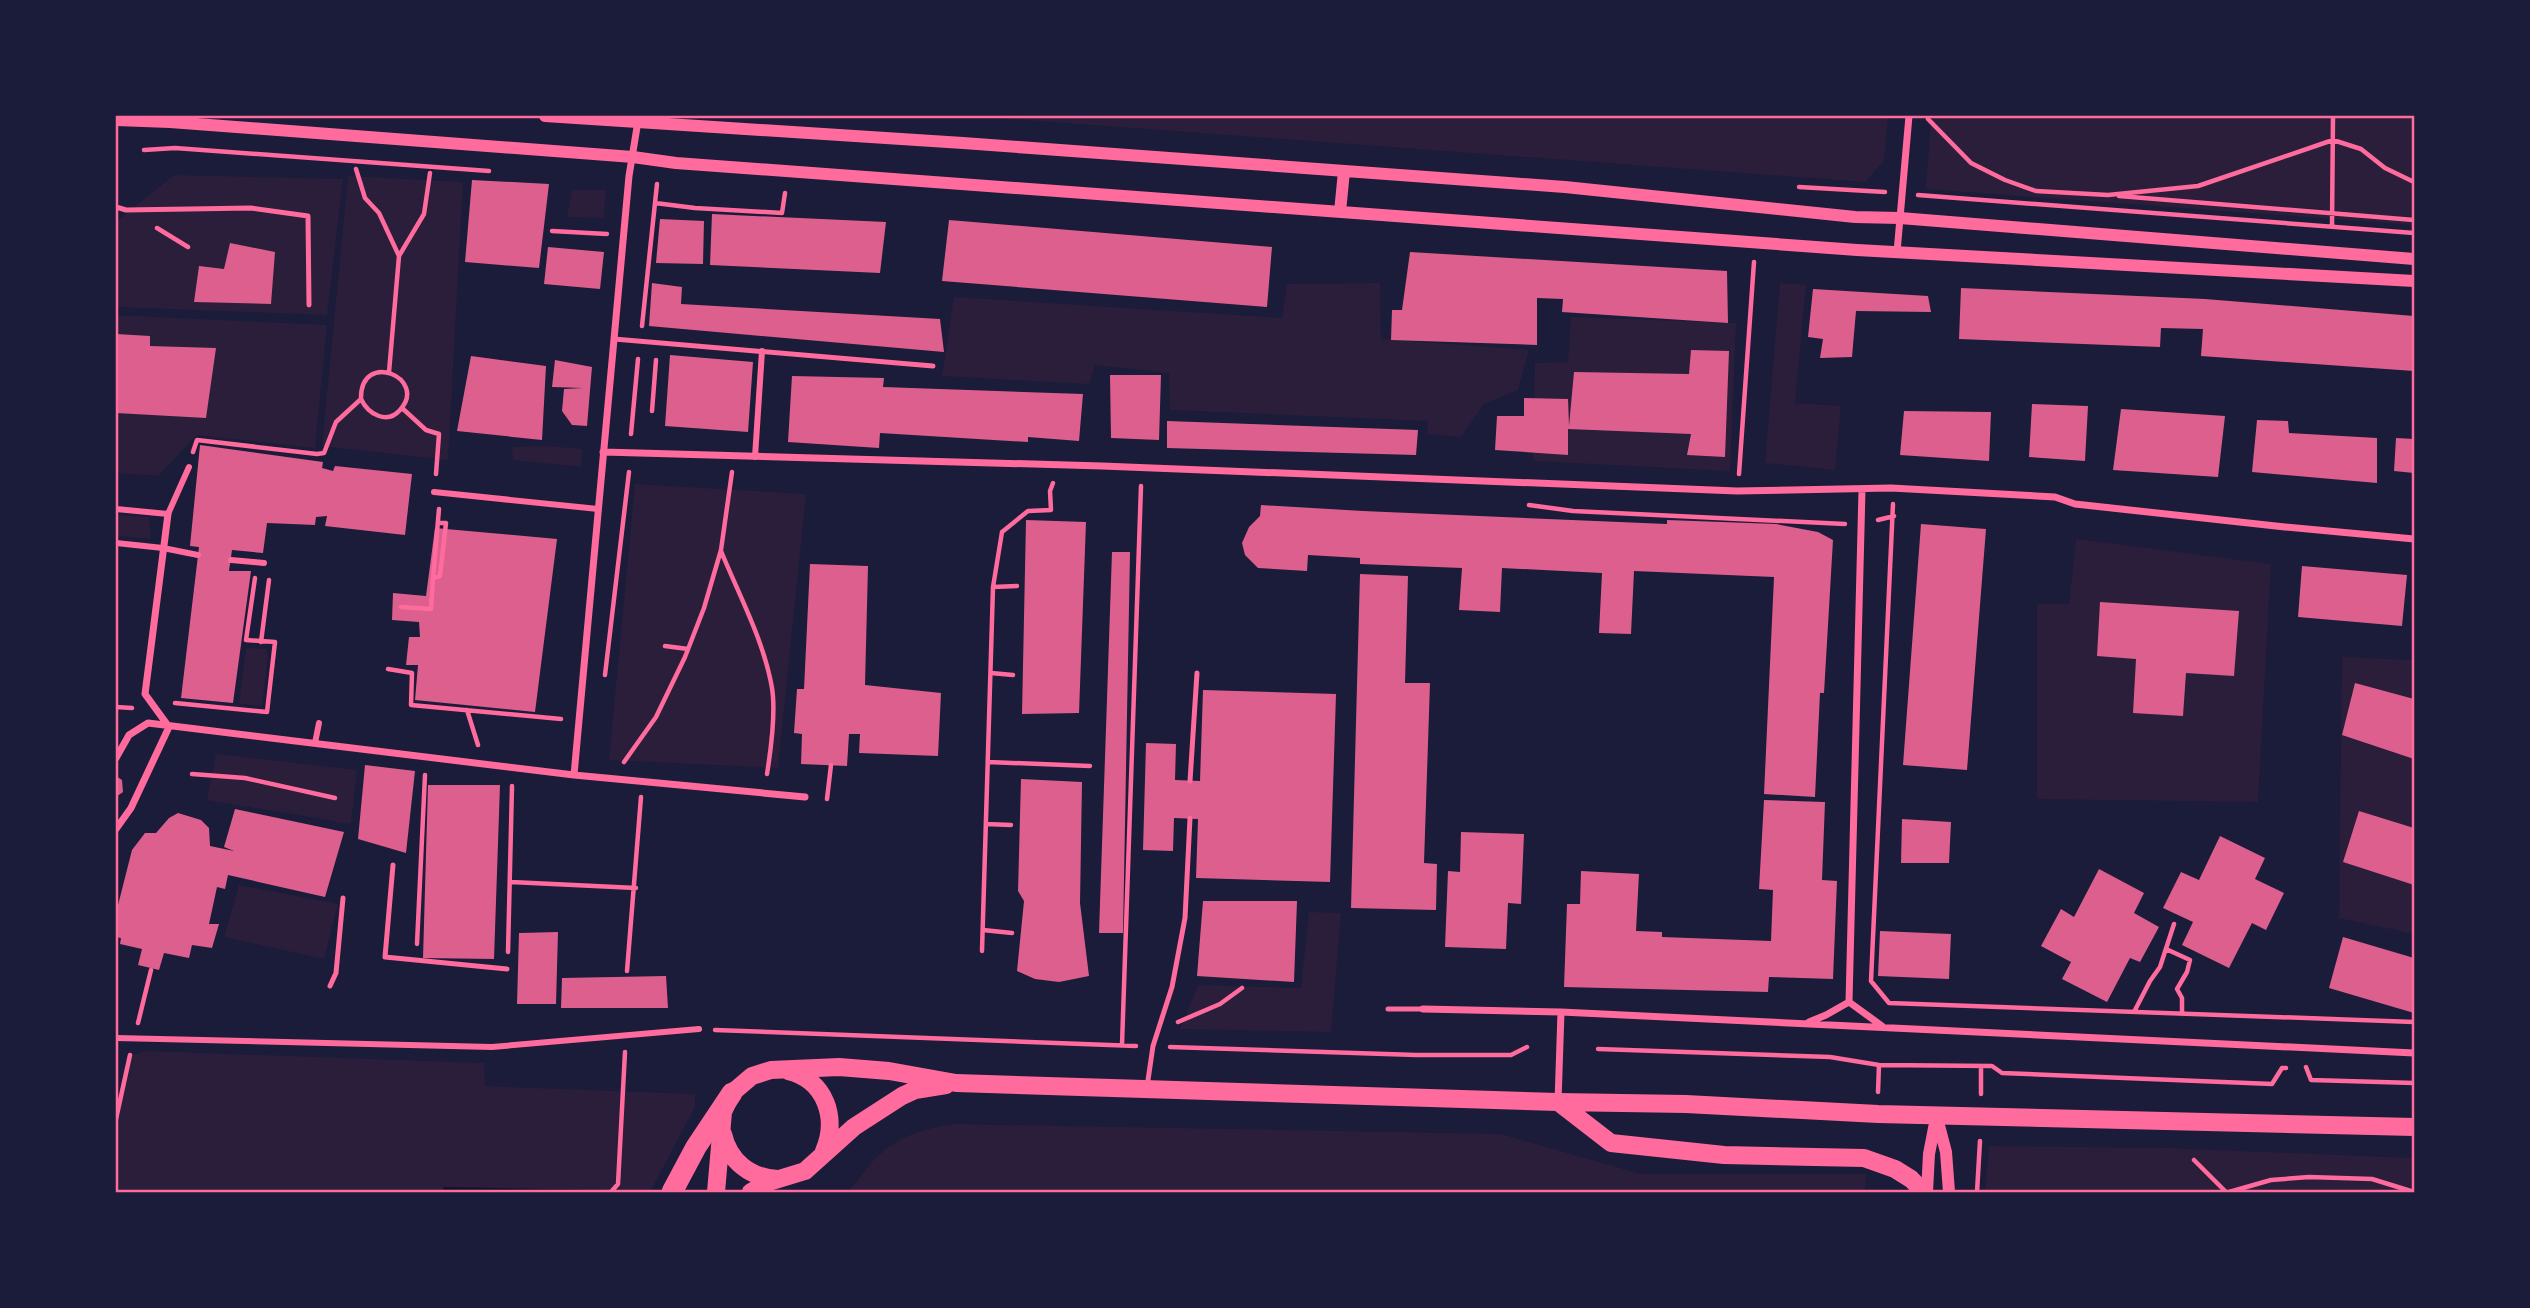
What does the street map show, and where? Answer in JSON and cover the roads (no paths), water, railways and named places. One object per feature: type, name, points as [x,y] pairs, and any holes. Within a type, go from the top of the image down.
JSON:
[{"type":"highway","points":[[672,1192],[696,1147],[732,1093]]},
{"type":"main road","points":[[716,1192],[722,1121],[732,1093],[752,1076],[774,1070],[839,1067],[926,1076],[956,1083],[2414,1127]]},
{"type":"main road","points":[[774,1070],[794,1073],[806,1079],[820,1092],[827,1104],[831,1123],[829,1137],[815,1163]]},
{"type":"main road","points":[[751,1192],[781,1178],[799,1174],[854,1127],[902,1096],[915,1090],[956,1083]]},
{"type":"main road","points":[[1558,1102],[1611,1143],[1724,1155],[1864,1158],[1895,1169],[1926,1192]]},
{"type":"main road","points":[[722,1121],[724,1141],[740,1166],[758,1176],[781,1178]]},
{"type":"street","points":[[545,116],[1565,187],[1855,217],[1900,218],[2414,259]]},
{"type":"street","points":[[1898,252],[1909,116]]},
{"type":"street","points":[[116,120],[633,156],[676,163],[1898,252],[2414,281]]},
{"type":"street","points":[[574,775],[629,176],[638,121]]},
{"type":"street","points":[[1340,212],[1345,171]]},
{"type":"street","points":[[755,457],[762,351]]},
{"type":"street","points":[[603,453],[1051,465],[1737,491],[1891,488],[2055,497],[2088,505],[2414,539]]},
{"type":"street","points":[[169,727],[145,694],[168,514],[189,467]]},
{"type":"street","points":[[1849,1002],[1862,490]]},
{"type":"street","points":[[437,492],[598,509]]},
{"type":"street","points":[[116,509],[168,514]]},
{"type":"street","points":[[116,543],[198,555]]},
{"type":"street","points":[[231,560],[264,563]]},
{"type":"street","points":[[116,758],[129,735],[148,723],[574,775],[805,797]]},
{"type":"street","points":[[315,743],[319,723]]},
{"type":"street","points":[[116,829],[131,808],[169,727]]},
{"type":"street","points":[[1805,1023],[1849,1002]]},
{"type":"street","points":[[1849,1002],[1882,1027]]},
{"type":"street","points":[[1423,1009],[1560,1012],[2414,1052]]},
{"type":"street","points":[[1558,1102],[1560,1012]]},
{"type":"street","points":[[116,1038],[492,1047],[699,1029]]},
{"type":"street","points":[[1926,1192],[1936,1114]]},
{"type":"street","points":[[1936,1114],[1946,1152],[1949,1192]]},
{"type":"lane","points":[[116,207],[127,210],[251,208],[308,216],[309,305]]},
{"type":"lane","points":[[614,339],[933,366]]},
{"type":"lane","points":[[1190,781],[1196,673]]},
{"type":"lane","points":[[1147,1089],[1153,1046],[1172,987],[1185,918],[1190,818]]},
{"type":"lane","points":[[393,865],[385,957],[507,969]]},
{"type":"lane","points":[[330,986],[336,973],[343,898]]},
{"type":"lane","points":[[1388,1009],[1423,1009]]}]
